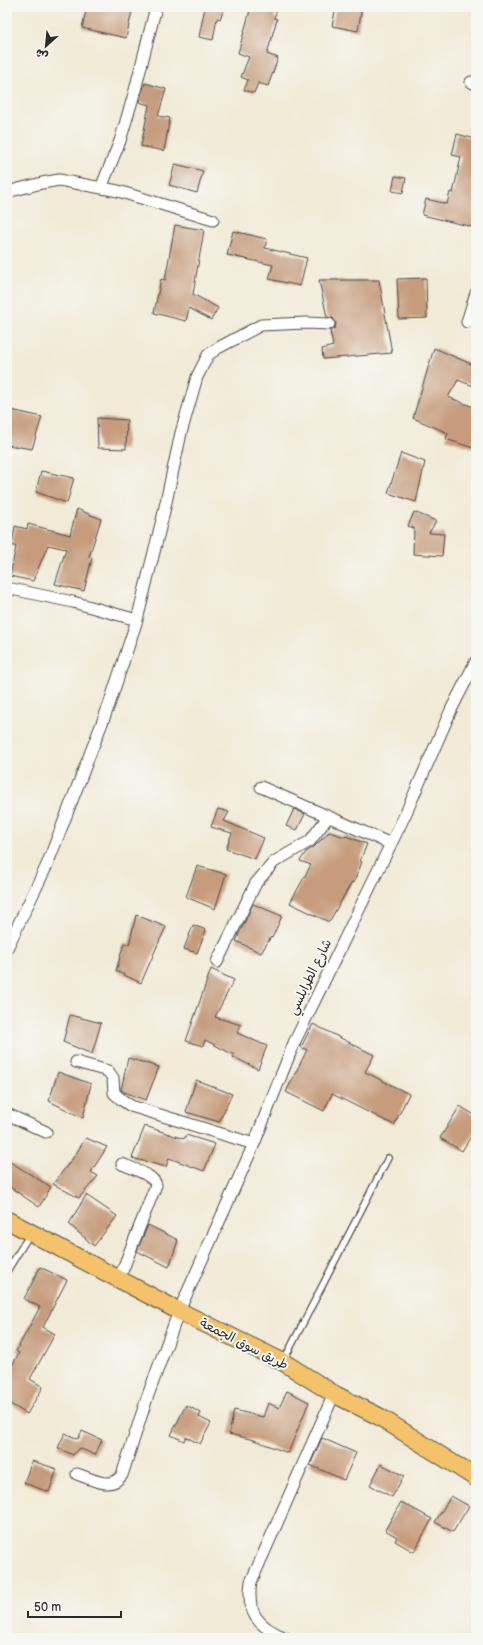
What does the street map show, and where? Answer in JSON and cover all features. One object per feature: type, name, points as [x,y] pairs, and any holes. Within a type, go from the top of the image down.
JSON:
[{"type":"main road","name":"طريق سوق الجمعة","points":[[7,1220],[179,1311],[282,1362],[334,1394],[380,1418],[476,1478]]},
{"type":"street","points":[[101,188],[120,141],[134,94],[156,7]]},
{"type":"street","points":[[7,192],[59,180],[118,191],[214,220]]},
{"type":"street","points":[[467,322],[476,293]]},
{"type":"street","points":[[7,948],[47,864],[108,705],[137,620],[163,516],[181,433],[197,377],[208,355],[261,325],[306,323],[329,324]]},
{"type":"street","points":[[7,588],[73,602],[137,620]]},
{"type":"street","name":"شارع الطرابلسي","points":[[77,1474],[105,1483],[114,1483],[119,1480],[122,1475],[147,1398],[179,1311],[254,1144],[294,1043],[391,844],[451,710],[473,675],[476,661]]},
{"type":"street","points":[[261,787],[391,844]]},
{"type":"street","points":[[217,962],[256,883],[274,862],[310,841],[328,817]]},
{"type":"street","points":[[76,1062],[108,1071],[114,1078],[114,1093],[131,1106],[254,1144]]},
{"type":"street","points":[[7,1114],[46,1132]]},
{"type":"street","points":[[119,1279],[156,1185],[156,1182],[151,1177],[122,1164]]},
{"type":"street","points":[[286,1638],[269,1631],[257,1620],[251,1605],[249,1593],[251,1582],[334,1394]]},
{"type":"lane","points":[[282,1362],[388,1158]]},
{"type":"lane","points":[[7,1271],[31,1233]]},
{"type":"building","points":[[87,7],[133,7],[126,38],[82,28]]},
{"type":"building","points":[[205,7],[225,7],[220,19],[217,18],[213,40],[199,37]]},
{"type":"building","points":[[251,7],[278,7],[274,18],[277,19],[267,54],[278,58],[268,86],[258,83],[254,93],[244,90],[248,80],[241,77],[249,57],[238,53]]},
{"type":"building","points":[[336,7],[362,7],[358,31],[332,26]]},
{"type":"building","points":[[145,83],[166,89],[158,116],[170,118],[164,151],[141,146],[149,105],[139,102]]},
{"type":"building","points":[[457,134],[476,139],[476,215],[473,227],[422,215],[426,199],[447,204],[450,192],[453,193],[461,157],[452,155]]},
{"type":"building","points":[[175,164],[203,171],[197,193],[169,185]]},
{"type":"building","points":[[395,176],[406,178],[403,193],[392,191]]},
{"type":"building","points":[[175,225],[204,230],[193,294],[218,308],[211,320],[189,308],[186,321],[154,313],[161,279],[165,280]]},
{"type":"building","points":[[233,231],[267,239],[265,248],[307,258],[300,286],[269,279],[273,265],[227,255]]},
{"type":"building","points":[[426,278],[427,318],[399,319],[397,279]]},
{"type":"building","points":[[319,280],[379,280],[392,353],[323,359],[322,349],[333,346],[330,331],[335,328],[336,324],[333,318],[327,317]]},
{"type":"building","points":[[434,348],[476,366],[476,387],[458,380],[448,397],[476,408],[476,449],[446,439],[448,433],[413,418]]},
{"type":"building","points":[[7,409],[42,417],[32,449],[7,445]]},
{"type":"building","points":[[97,418],[127,420],[126,449],[98,448]]},
{"type":"building","points":[[401,453],[425,462],[416,502],[388,493]]},
{"type":"building","points":[[41,471],[74,478],[67,503],[36,492]]},
{"type":"building","points":[[77,509],[101,519],[89,557],[92,558],[84,591],[55,584],[66,549],[48,545],[33,581],[10,576],[16,547],[12,545],[15,526],[27,529],[28,524],[70,535]]},
{"type":"building","points":[[414,512],[436,521],[429,533],[444,534],[442,556],[413,554],[414,528],[408,526]]},
{"type":"building","points":[[218,809],[229,812],[224,821],[264,838],[255,859],[226,849],[232,833],[211,827]]},
{"type":"building","points":[[294,809],[305,814],[297,830],[286,826]]},
{"type":"building","points":[[329,832],[345,837],[346,836],[367,844],[354,882],[352,882],[329,922],[290,903],[311,865],[300,861],[306,852],[314,847]]},
{"type":"building","points":[[197,866],[226,874],[215,909],[186,897]]},
{"type":"building","points":[[253,904],[282,916],[272,938],[271,937],[261,953],[236,941]]},
{"type":"building","points":[[136,915],[166,927],[141,983],[116,971],[124,943],[129,945]]},
{"type":"building","points":[[193,925],[206,930],[197,953],[184,949]]},
{"type":"building","points":[[211,969],[234,980],[215,1017],[241,1025],[237,1033],[267,1046],[258,1069],[233,1057],[234,1055],[205,1040],[203,1046],[186,1041]]},
{"type":"building","points":[[70,1015],[101,1023],[92,1054],[63,1042]]},
{"type":"building","points":[[313,1024],[374,1055],[365,1072],[409,1094],[394,1125],[332,1094],[324,1111],[286,1092],[307,1050],[301,1047]]},
{"type":"building","points":[[128,1058],[159,1067],[146,1100],[121,1090]]},
{"type":"building","points":[[58,1072],[91,1084],[83,1118],[49,1101]]},
{"type":"building","points":[[196,1080],[232,1094],[219,1122],[186,1112]]},
{"type":"building","points":[[460,1106],[476,1116],[476,1128],[462,1151],[440,1138]]},
{"type":"building","points":[[145,1126],[184,1139],[186,1135],[215,1144],[204,1171],[169,1158],[166,1167],[132,1158]]},
{"type":"building","points":[[86,1138],[107,1147],[91,1172],[98,1176],[79,1198],[53,1184]]},
{"type":"building","points":[[7,1160],[51,1187],[39,1207],[7,1185]]},
{"type":"building","points":[[86,1195],[117,1216],[94,1246],[69,1224]]},
{"type":"building","points":[[148,1225],[178,1240],[169,1267],[137,1251]]},
{"type":"building","points":[[40,1267],[67,1280],[43,1327],[55,1334],[30,1379],[43,1387],[27,1414],[7,1402],[7,1375],[19,1353],[16,1351],[40,1307],[24,1299]]},
{"type":"building","points":[[287,1391],[309,1402],[288,1453],[254,1440],[229,1434],[234,1410],[263,1417],[268,1403],[279,1408]]},
{"type":"building","points":[[186,1405],[201,1413],[199,1417],[211,1423],[200,1444],[186,1437],[184,1441],[171,1435]]},
{"type":"building","points":[[82,1431],[102,1440],[95,1455],[79,1448],[73,1455],[58,1448],[65,1433],[78,1439]]},
{"type":"building","points":[[322,1438],[356,1453],[344,1480],[310,1465]]},
{"type":"building","points":[[32,1461],[57,1469],[49,1492],[24,1483]]},
{"type":"building","points":[[381,1464],[404,1476],[392,1497],[370,1485]]},
{"type":"building","points":[[451,1496],[469,1506],[453,1532],[435,1522]]},
{"type":"building","points":[[401,1502],[432,1519],[414,1552],[395,1541],[397,1537],[385,1530]]}]
